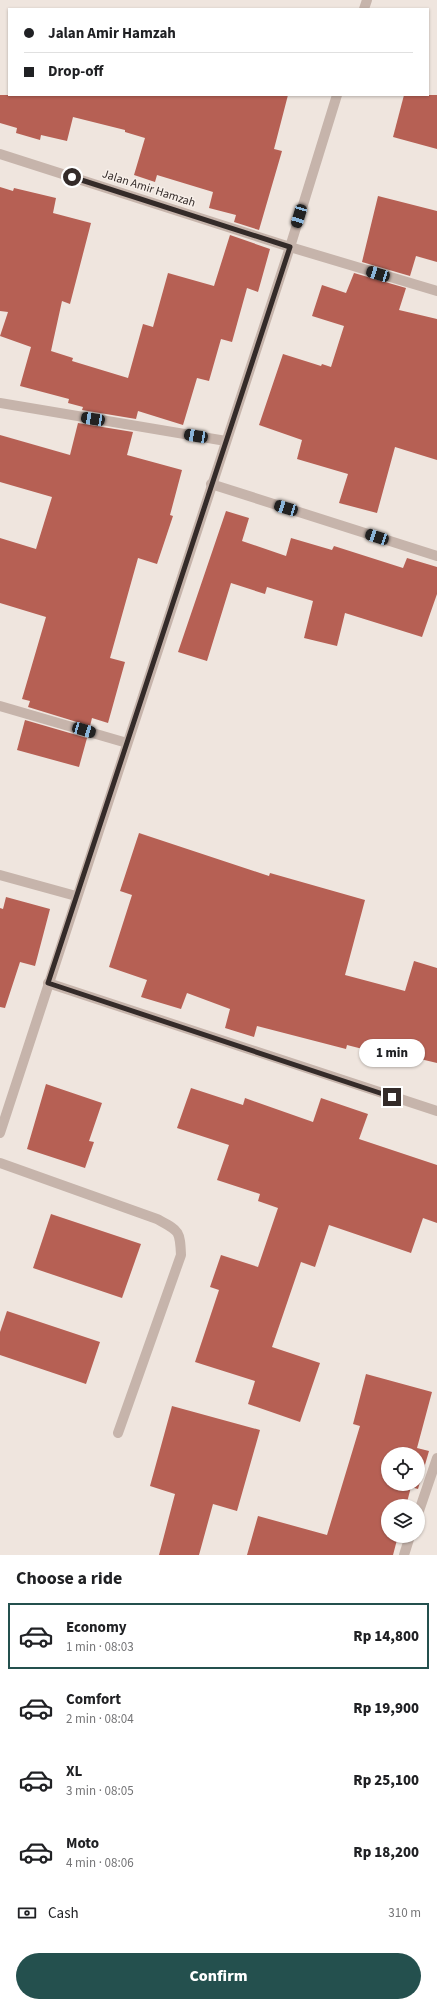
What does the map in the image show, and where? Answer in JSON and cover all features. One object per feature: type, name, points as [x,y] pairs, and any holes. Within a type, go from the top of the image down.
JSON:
[{"type":"street","points":[[0,1132],[211,484],[290,247],[337,96]]},
{"type":"street","name":"Jalan Amir Hamzah","points":[[0,154],[290,247],[437,291]]},
{"type":"street","points":[[0,403],[226,441]]},
{"type":"street","points":[[211,484],[437,556]]},
{"type":"street","points":[[0,706],[127,742]]},
{"type":"street","points":[[0,875],[76,896]]},
{"type":"street","points":[[48,983],[437,1112]]},
{"type":"street","points":[[0,1163],[157,1219],[174,1228],[180,1236],[181,1255],[118,1433]]},
{"type":"street","points":[[423,1499],[437,1458]]},
{"type":"street","points":[[404,1555],[408,1543]]},
{"type":"building","points":[[0,95],[288,96],[274,149],[282,151],[259,230],[234,222],[236,215],[209,208],[213,192],[157,175],[155,182],[134,175],[145,138],[125,132],[125,130],[73,117],[67,141],[41,135],[40,140],[16,133],[17,128],[0,123]]},
{"type":"building","points":[[437,95],[437,149],[393,137],[404,96]]},
{"type":"building","points":[[0,187],[13,191],[14,188],[56,198],[53,213],[91,223],[70,304],[62,301],[51,351],[73,358],[72,361],[128,378],[143,324],[153,327],[168,273],[214,286],[230,235],[270,249],[258,292],[247,288],[232,342],[221,339],[209,381],[197,378],[183,425],[138,411],[136,419],[82,410],[83,407],[68,403],[69,399],[20,386],[31,347],[0,336],[8,312],[0,311]]},
{"type":"building","points":[[378,196],[437,211],[437,262],[416,256],[410,276],[362,262]]},
{"type":"building","points":[[354,273],[406,288],[399,310],[437,319],[437,460],[395,447],[377,513],[339,503],[348,474],[297,459],[302,440],[259,425],[283,354],[321,366],[322,364],[331,367],[344,326],[312,316],[322,285],[346,293]]},
{"type":"building","points":[[78,423],[133,432],[127,455],[182,470],[170,515],[173,516],[157,564],[138,558],[110,658],[125,662],[108,723],[92,718],[90,726],[28,707],[30,701],[22,699],[46,617],[0,603],[0,538],[36,549],[52,497],[0,482],[0,435],[70,455]]},
{"type":"building","points":[[226,511],[249,518],[242,541],[286,556],[291,538],[332,550],[334,546],[403,568],[407,558],[437,567],[437,594],[422,637],[345,613],[337,646],[304,638],[313,601],[267,587],[265,594],[231,583],[207,661],[178,652]]},
{"type":"building","points":[[25,720],[87,738],[79,767],[17,750]]},
{"type":"building","points":[[139,833],[269,876],[270,873],[365,900],[345,975],[405,991],[414,961],[437,968],[437,1063],[391,1052],[390,1056],[347,1045],[346,1049],[257,1026],[254,1037],[225,1028],[230,1009],[187,993],[181,1009],[141,997],[147,980],[109,967],[132,895],[120,891]]},
{"type":"building","points":[[6,897],[50,909],[35,966],[20,962],[5,1008],[0,1007],[0,908],[3,909]]},
{"type":"building","points":[[46,1084],[102,1103],[89,1141],[94,1142],[85,1168],[27,1149]]},
{"type":"building","points":[[191,1088],[243,1105],[245,1098],[313,1122],[321,1098],[368,1114],[359,1139],[437,1165],[437,1223],[423,1218],[411,1253],[329,1225],[315,1267],[301,1262],[272,1347],[320,1363],[300,1422],[248,1404],[255,1381],[195,1362],[219,1290],[210,1287],[221,1255],[258,1267],[278,1208],[258,1201],[260,1194],[217,1180],[229,1145],[177,1128]]},
{"type":"building","points":[[51,1214],[141,1244],[122,1298],[33,1268]]},
{"type":"building","points":[[7,1311],[100,1342],[86,1384],[0,1355],[0,1332]]},
{"type":"building","points":[[366,1374],[432,1392],[417,1447],[381,1447],[381,1491],[410,1491],[408,1499],[381,1499],[381,1543],[396,1543],[393,1555],[247,1555],[258,1516],[327,1535],[360,1426],[353,1424]]},
{"type":"building","points":[[172,1406],[260,1430],[237,1511],[213,1504],[199,1555],[159,1555],[175,1494],[150,1486]]},
{"type":"building","points":[[425,1450],[429,1451],[425,1465]]},
{"type":"route","points":[[72,177],[290,247],[226,441],[218,461],[48,983],[392,1097]]}]
